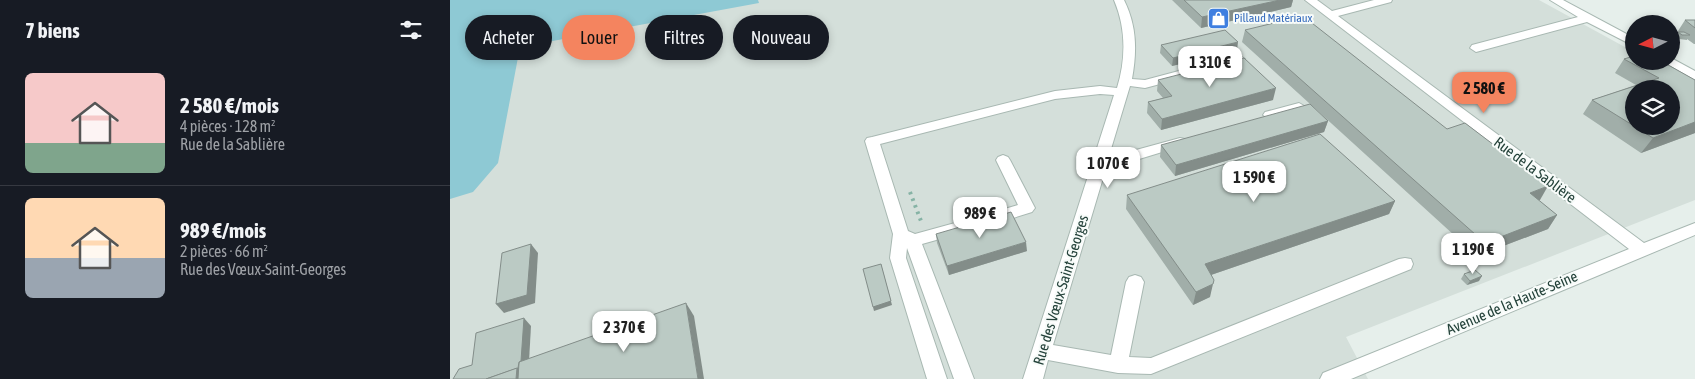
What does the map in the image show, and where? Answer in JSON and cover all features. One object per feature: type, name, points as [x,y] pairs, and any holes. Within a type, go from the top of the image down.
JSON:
[{"type":"street","name":"Rue des Vœux-Saint-Georges","points":[[1033,379],[1123,87],[1129,62],[1129,27],[1124,9],[1119,0]]},
{"type":"street","name":"Rue de la Sablière","points":[[1310,0],[1641,250]]},
{"type":"street","points":[[1329,15],[1387,0]]},
{"type":"street","points":[[1555,0],[1625,38]]},
{"type":"street","points":[[1476,48],[1588,18]]},
{"type":"street","points":[[964,379],[907,238],[872,141],[1055,95],[1145,84],[1239,59]]},
{"type":"street","points":[[1680,68],[1695,76]]},
{"type":"street","points":[[1254,120],[1300,107]]},
{"type":"street","points":[[1103,153],[1136,155],[1190,139]]},
{"type":"street","points":[[984,221],[1027,208],[1003,160]]},
{"type":"street","points":[[907,238],[965,226]]},
{"type":"street","name":"Avenue de la Haute-Seine","points":[[1330,379],[1695,229]]},
{"type":"street","points":[[907,238],[898,258],[937,379]]},
{"type":"street","points":[[1042,351],[1118,365],[1151,366],[1405,264]]},
{"type":"street","points":[[1118,365],[1135,282]]},
{"type":"shaded area","points":[[450,0],[1539,0],[1625,47],[1625,70],[1656,70],[1695,86],[1695,200],[1346,337],[1368,379],[450,379]]},
{"type":"water","points":[[450,0],[758,0],[759,3],[694,15],[645,15],[645,24],[635,26],[635,15],[562,15],[562,39],[552,41],[552,15],[465,15],[465,60],[518,60],[498,163],[473,192],[450,199]]},
{"type":"building","points":[[1184,0],[1280,0],[1202,17]]},
{"type":"building","points":[[1303,16],[1447,129],[1465,123],[1548,186],[1530,193],[1557,215],[1485,243],[1245,30]]},
{"type":"building","points":[[1685,20],[1695,20],[1695,28]]},
{"type":"building","points":[[1225,30],[1238,42],[1173,58],[1161,45]]},
{"type":"building","points":[[1680,32],[1690,35],[1682,35]]},
{"type":"building","points":[[1244,58],[1276,88],[1162,119],[1148,102],[1172,96],[1158,80]]},
{"type":"building","points":[[1644,70],[1677,70],[1695,80],[1695,122],[1680,128],[1680,80],[1653,80],[1659,78]]},
{"type":"building","points":[[1625,89],[1625,121],[1592,100]]},
{"type":"building","points":[[1310,104],[1328,121],[1176,165],[1161,145]]},
{"type":"building","points":[[1320,134],[1395,201],[1205,264],[1214,280],[1213,284],[1196,292],[1127,195]]},
{"type":"building","points":[[1648,135],[1661,135],[1653,138]]},
{"type":"building","points":[[1011,212],[1026,242],[947,266],[936,234]]},
{"type":"building","points":[[531,244],[527,295],[496,304],[502,253]]},
{"type":"building","points":[[881,264],[891,301],[873,307],[863,269]]},
{"type":"building","points":[[1475,270],[1482,276],[1470,281],[1464,274]]},
{"type":"building","points":[[686,303],[698,379],[518,379],[519,362]]},
{"type":"building","points":[[524,318],[521,361],[518,368],[486,379],[453,379],[459,369],[472,365],[476,333]]},
{"type":"building","points":[[517,368],[516,379],[486,379]]},
{"type":"place","name":"Pillaud Matériaux","points":[[1218,18]]}]
